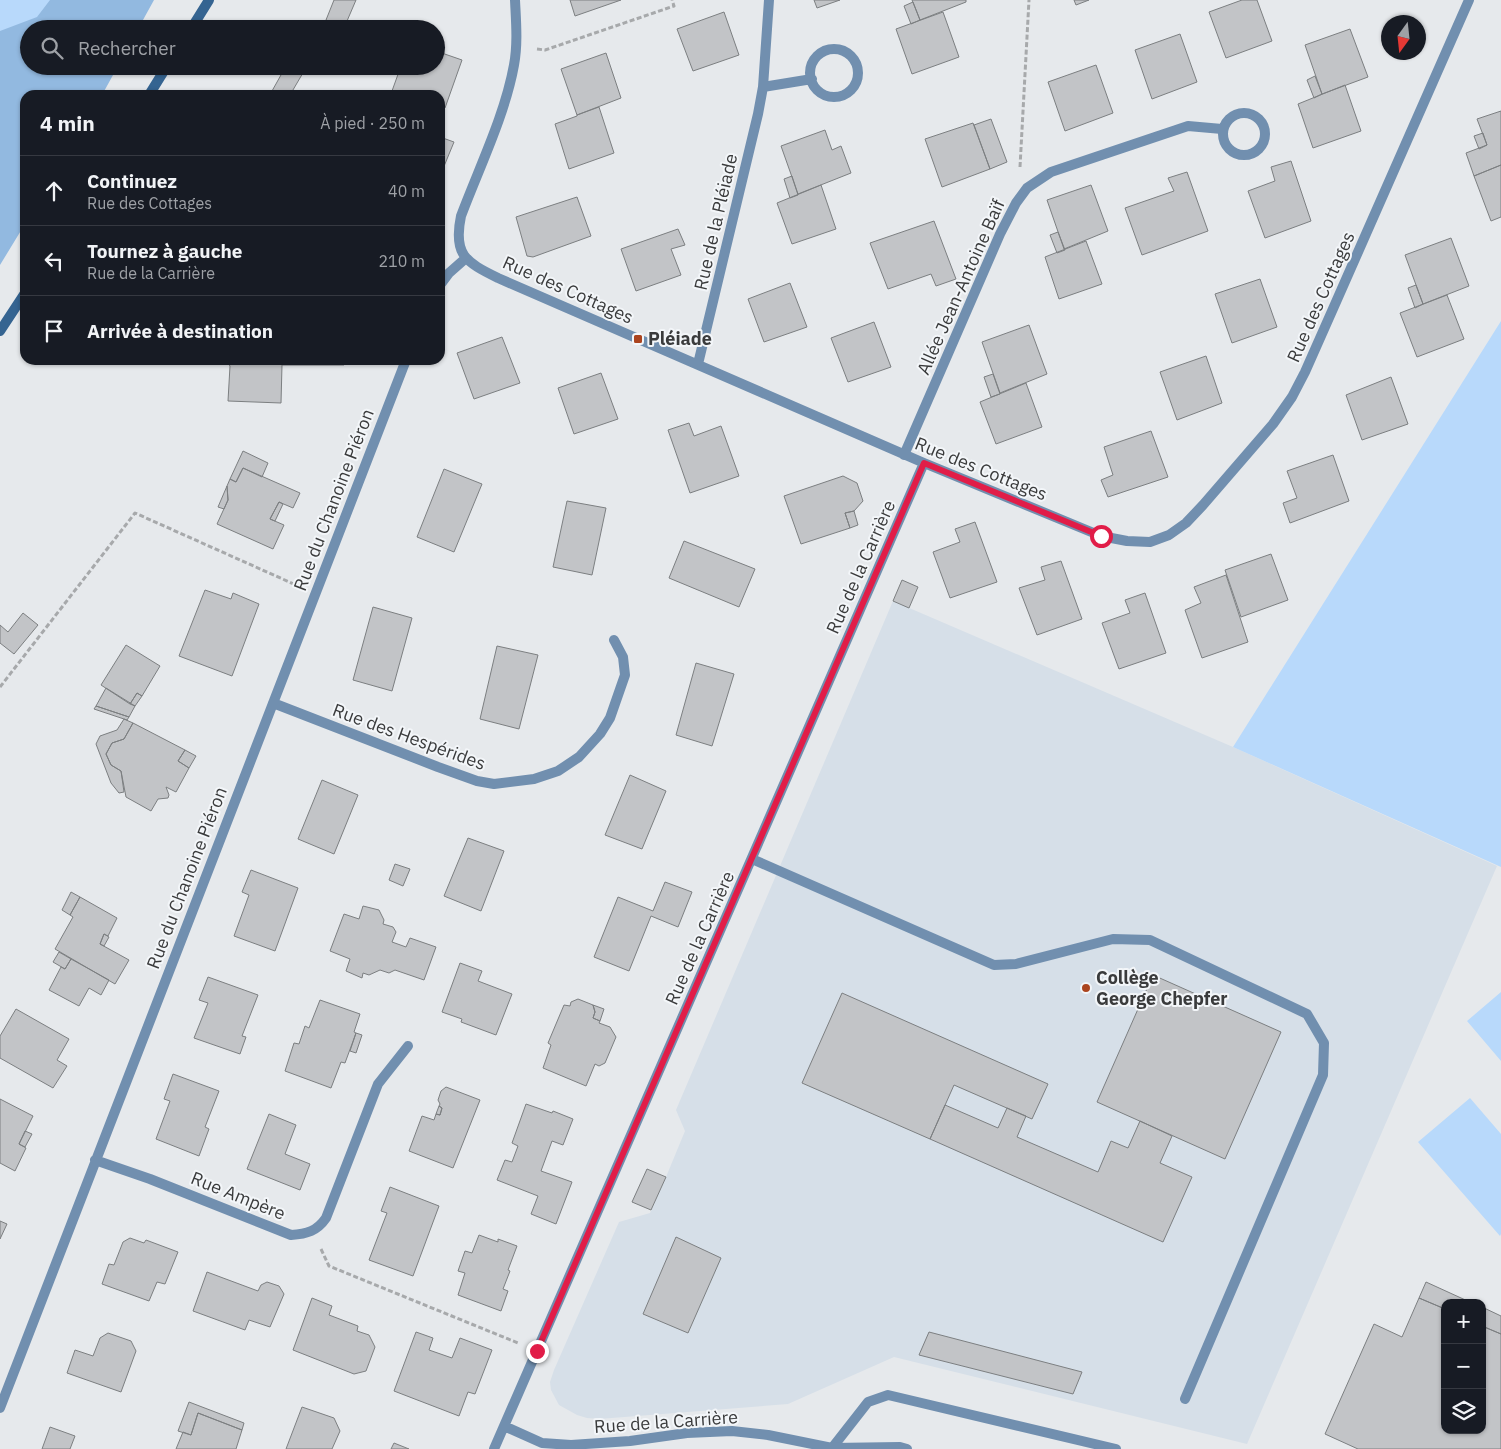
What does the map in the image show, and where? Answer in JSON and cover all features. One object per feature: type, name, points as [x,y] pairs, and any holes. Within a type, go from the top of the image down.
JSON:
[{"type":"main road","points":[[197,20],[209,0]]},
{"type":"main road","points":[[152,90],[161,75]]},
{"type":"main road","points":[[0,331],[20,301]]},
{"type":"street","points":[[445,278],[466,258],[461,251],[458,229],[461,216],[504,102],[514,65],[516,0]]},
{"type":"street","name":"Rue de la Pléiade","points":[[698,364],[758,114],[763,87],[768,0]]},
{"type":"street","name":"Rue des Cottages","points":[[466,258],[479,269],[498,278],[904,455],[1101,536],[1127,541],[1150,542],[1169,535],[1186,523],[1273,424],[1296,389],[1469,0]]},
{"type":"street","points":[[836,49],[849,54],[857,65],[858,78],[851,90],[839,96],[825,95],[815,87],[812,79],[810,74],[813,61],[823,51],[836,49]]},
{"type":"street","points":[[763,87],[812,79]]},
{"type":"street","points":[[1238,113],[1249,113],[1259,118],[1265,128],[1265,139],[1259,149],[1250,155],[1238,155],[1229,150],[1222,140],[1222,129],[1228,119],[1238,113]]},
{"type":"street","name":"Allée Jean-Antoine Baïf","points":[[904,455],[1000,234],[1016,203],[1027,188],[1051,172],[1188,126],[1222,129]]},
{"type":"street","name":"Rue du Chanoine Piéron","points":[[0,1408],[404,365]]},
{"type":"street","name":"Rue de la Carrière","points":[[494,1449],[924,463]]},
{"type":"street","name":"Rue des Hespérides","points":[[273,702],[477,781],[494,784],[534,780],[558,771],[579,757],[600,734],[610,718],[625,675],[623,657],[614,640]]},
{"type":"street","points":[[752,859],[994,965],[1016,964],[1113,939],[1150,940],[1307,1014],[1324,1043],[1323,1075],[1185,1399]]},
{"type":"street","points":[[312,1231],[320,1227],[326,1218],[378,1084],[408,1046]]},
{"type":"street","name":"Rue Ampère","points":[[95,1160],[150,1178],[291,1235],[312,1231]]},
{"type":"street","points":[[832,1449],[868,1402],[888,1395],[1116,1449]]},
{"type":"street","name":"Rue de la Carrière","points":[[504,1426],[530,1438],[553,1444],[571,1445],[687,1433],[732,1431],[768,1435],[832,1449],[900,1447],[908,1449]]},
{"type":"path","points":[[516,48],[545,50],[674,6],[672,0]]},
{"type":"path","points":[[1027,188],[1020,174],[1029,0]]},
{"type":"path","points":[[0,687],[135,513],[315,594]]},
{"type":"path","points":[[312,1231],[329,1266],[537,1351]]},
{"type":"shaded area","points":[[0,0],[103,0],[52,20],[20,20],[20,75],[28,75],[26,90],[20,90],[20,104],[0,139]]},
{"type":"shaded area","points":[[50,0],[154,0],[143,20],[29,20],[37,17]]},
{"type":"shaded area","points":[[20,23],[20,75],[113,75],[105,90],[20,90],[20,232],[0,265],[0,31]]},
{"type":"shaded area","points":[[1501,321],[1501,867],[1233,747]]},
{"type":"shaded area","name":"Collège George Chepfer","points":[[893,601],[1233,747],[1497,866],[1247,1444],[894,1357],[788,1404],[599,1419],[577,1415],[559,1405],[551,1390],[550,1382],[554,1370],[619,1222],[650,1213],[666,1177],[685,1131],[676,1110]]},
{"type":"shaded area","points":[[1501,992],[1501,1061],[1467,1021]]},
{"type":"shaded area","points":[[1470,1098],[1501,1134],[1500,1236],[1418,1142]]},
{"type":"building","points":[[334,0],[356,0],[347,20],[326,20]]},
{"type":"building","points":[[570,0],[621,0],[575,16]]},
{"type":"building","points":[[814,0],[840,0],[817,8]]},
{"type":"building","points":[[912,0],[966,0],[966,2],[920,20]]},
{"type":"building","points":[[1074,0],[1089,0],[1076,5]]},
{"type":"building","points":[[1242,0],[1257,0],[1272,41],[1226,58],[1209,12]]},
{"type":"building","points":[[913,2],[920,20],[911,24],[904,6]]},
{"type":"building","points":[[724,12],[739,55],[693,71],[677,29]]},
{"type":"building","points":[[943,12],[959,57],[912,74],[896,29]]},
{"type":"building","points":[[1350,29],[1368,77],[1322,94],[1305,45]]},
{"type":"building","points":[[1180,34],[1197,82],[1152,99],[1135,50]]},
{"type":"building","points":[[606,53],[621,98],[577,115],[561,69]]},
{"type":"building","points":[[445,54],[462,60],[445,108],[445,90],[392,90],[398,75],[445,75]]},
{"type":"building","points":[[1096,65],[1113,113],[1065,131],[1048,82]]},
{"type":"building","points":[[281,75],[302,75],[293,90],[273,90]]},
{"type":"building","points":[[1315,76],[1322,94],[1314,98],[1307,80]]},
{"type":"building","points":[[1345,85],[1361,131],[1313,148],[1298,104]]},
{"type":"building","points":[[599,107],[614,153],[569,169],[555,124]]},
{"type":"building","points":[[1501,111],[1501,165],[1474,176],[1466,153],[1487,145],[1477,119]]},
{"type":"building","points":[[991,119],[1007,162],[990,169],[974,125]]},
{"type":"building","points":[[973,123],[990,169],[942,187],[925,139]]},
{"type":"building","points":[[825,130],[832,150],[841,146],[851,173],[798,194],[781,146]]},
{"type":"building","points":[[1483,133],[1487,145],[1479,149],[1474,136]]},
{"type":"building","points":[[445,139],[454,142],[445,164]]},
{"type":"building","points":[[1291,161],[1311,221],[1265,238],[1248,191],[1275,181],[1271,167]]},
{"type":"building","points":[[1501,165],[1501,217],[1491,221],[1474,176]]},
{"type":"building","points":[[1187,172],[1208,231],[1142,255],[1125,208],[1174,191],[1168,178]]},
{"type":"building","points":[[792,176],[798,195],[790,198],[784,179]]},
{"type":"building","points":[[821,185],[836,229],[792,244],[777,203]]},
{"type":"building","points":[[1091,185],[1108,231],[1064,249],[1047,200]]},
{"type":"building","points":[[577,197],[591,236],[533,257],[527,256],[516,217]]},
{"type":"building","points":[[934,221],[956,279],[936,286],[931,274],[888,289],[870,243]]},
{"type":"building","points":[[678,229],[685,245],[671,249],[681,275],[636,291],[621,249]]},
{"type":"building","points":[[1058,232],[1065,250],[1057,253],[1050,235]]},
{"type":"building","points":[[1451,238],[1469,286],[1423,304],[1405,255]]},
{"type":"building","points":[[1086,241],[1102,284],[1059,299],[1045,257]]},
{"type":"building","points":[[1260,279],[1277,327],[1232,343],[1215,294]]},
{"type":"building","points":[[790,283],[807,327],[764,342],[748,299]]},
{"type":"building","points":[[1416,285],[1423,304],[1415,308],[1408,288]]},
{"type":"building","points":[[1447,295],[1464,339],[1417,357],[1400,313]]},
{"type":"building","points":[[874,322],[891,367],[848,382],[831,338]]},
{"type":"building","points":[[1029,325],[1047,374],[1000,393],[982,342]]},
{"type":"building","points":[[502,337],[520,383],[474,399],[457,353]]},
{"type":"building","points":[[1206,356],[1222,403],[1177,420],[1160,372]]},
{"type":"building","points":[[282,365],[281,403],[228,401],[230,366]]},
{"type":"building","points":[[601,373],[618,419],[574,434],[558,388]]},
{"type":"building","points":[[993,374],[1000,394],[991,397],[984,377]]},
{"type":"building","points":[[1391,377],[1408,424],[1362,440],[1346,395]]},
{"type":"building","points":[[1026,383],[1042,427],[996,444],[980,402]]},
{"type":"building","points":[[689,423],[694,436],[721,426],[739,476],[690,493],[668,430]]},
{"type":"building","points":[[1151,431],[1168,477],[1108,497],[1101,480],[1113,475],[1104,447]]},
{"type":"building","points":[[243,451],[268,463],[262,477],[243,468],[236,482],[230,479]]},
{"type":"building","points":[[1333,455],[1349,501],[1290,523],[1283,503],[1297,498],[1287,471]]},
{"type":"building","points":[[243,468],[300,493],[293,508],[279,502],[270,519],[284,525],[273,549],[217,524],[228,500],[227,486],[230,479],[236,482]]},
{"type":"building","points":[[444,469],[482,484],[454,552],[417,537]]},
{"type":"building","points":[[843,476],[857,483],[863,501],[854,511],[845,513],[850,528],[801,544],[784,496]]},
{"type":"building","points":[[227,486],[228,500],[224,509],[218,507]]},
{"type":"building","points":[[567,501],[606,508],[592,575],[553,567]]},
{"type":"building","points":[[279,502],[283,504],[275,521],[270,519]]},
{"type":"building","points":[[854,511],[858,525],[850,528],[845,513]]},
{"type":"building","points":[[975,522],[997,582],[950,598],[933,552],[960,542],[955,529]]},
{"type":"building","points":[[684,541],[755,569],[739,607],[669,578]]},
{"type":"building","points":[[1271,554],[1288,600],[1241,617],[1225,570]]},
{"type":"building","points":[[1061,561],[1082,619],[1037,635],[1019,588],[1045,580],[1041,567]]},
{"type":"building","points":[[1226,575],[1248,642],[1202,658],[1185,610],[1201,603],[1194,587]]},
{"type":"building","points":[[902,580],[918,587],[909,608],[893,601]]},
{"type":"building","points":[[205,590],[231,599],[233,593],[259,604],[232,676],[179,656]]},
{"type":"building","points":[[1145,593],[1166,653],[1119,669],[1102,623],[1130,613],[1125,600]]},
{"type":"building","points":[[373,607],[412,618],[392,691],[353,680]]},
{"type":"building","points":[[23,613],[38,625],[14,654],[0,643],[0,625],[8,632]]},
{"type":"building","points":[[126,645],[160,666],[142,696],[137,693],[130,704],[101,685]]},
{"type":"building","points":[[497,646],[538,655],[519,729],[480,719]]},
{"type":"building","points":[[696,663],[734,674],[712,746],[676,735]]},
{"type":"building","points":[[106,688],[135,706],[129,717],[96,706]]},
{"type":"building","points":[[137,693],[142,696],[135,706],[130,704]]},
{"type":"building","points":[[96,706],[129,717],[127,720],[94,709]]},
{"type":"building","points":[[124,719],[133,723],[124,739],[112,743],[106,754],[111,765],[121,771],[124,792],[119,793],[111,783],[96,744],[100,736],[117,730]]},
{"type":"building","points":[[133,723],[185,750],[178,761],[189,768],[176,792],[166,787],[169,795],[168,798],[158,799],[151,811],[126,797],[121,771],[111,765],[106,754],[112,743],[124,739]]},
{"type":"building","points":[[185,750],[196,756],[189,768],[178,761]]},
{"type":"building","points":[[630,775],[666,791],[642,849],[605,835]]},
{"type":"building","points":[[322,780],[358,795],[334,854],[298,839]]},
{"type":"building","points":[[468,838],[504,851],[481,911],[444,896]]},
{"type":"building","points":[[395,864],[410,869],[403,886],[389,880]]},
{"type":"building","points":[[251,870],[298,888],[275,951],[234,936],[249,895],[242,892]]},
{"type":"building","points":[[665,882],[692,892],[678,927],[651,916],[629,971],[594,957],[618,897],[653,911]]},
{"type":"building","points":[[71,892],[80,897],[70,915],[62,910]]},
{"type":"building","points":[[80,897],[117,918],[108,936],[104,934],[100,944],[129,960],[115,984],[55,949],[73,917],[70,915]]},
{"type":"building","points":[[363,906],[379,910],[384,920],[383,924],[393,927],[396,932],[392,942],[406,947],[410,938],[436,947],[424,980],[395,970],[389,973],[380,970],[369,975],[363,973],[362,978],[346,971],[350,959],[330,951],[344,914],[359,919]]},
{"type":"building","points":[[104,934],[109,937],[104,946],[100,944]]},
{"type":"building","points":[[59,952],[71,959],[65,969],[53,962]]},
{"type":"building","points":[[71,959],[109,980],[101,995],[89,988],[79,1006],[49,990],[61,967],[65,969]]},
{"type":"building","points":[[460,963],[482,971],[478,981],[512,994],[496,1035],[461,1022],[462,1019],[442,1012]]},
{"type":"building","points":[[1153,975],[1281,1032],[1225,1159],[1097,1102]]},
{"type":"building","points":[[208,977],[258,995],[242,1036],[246,1037],[240,1054],[194,1038],[208,1003],[199,1000]]},
{"type":"building","points":[[842,993],[1048,1084],[1032,1119],[954,1085],[930,1139],[802,1083]]},
{"type":"building","points":[[578,999],[593,1005],[595,1012],[593,1018],[600,1021],[599,1023],[610,1027],[616,1037],[605,1063],[599,1066],[595,1064],[586,1086],[543,1068],[551,1045],[548,1043],[564,1005],[570,1006],[571,1002]]},
{"type":"building","points":[[320,1000],[360,1014],[354,1032],[356,1033],[345,1063],[341,1062],[331,1088],[285,1071],[294,1043],[299,1044],[305,1026],[309,1028]]},
{"type":"building","points":[[593,1005],[604,1009],[600,1021],[593,1018],[595,1012]]},
{"type":"building","points":[[16,1009],[69,1039],[57,1060],[67,1066],[53,1088],[0,1058],[0,1036]]},
{"type":"building","points":[[356,1033],[362,1035],[356,1053],[350,1051]]},
{"type":"building","points":[[173,1074],[219,1091],[205,1127],[209,1129],[199,1156],[156,1139],[170,1101],[164,1099]]},
{"type":"building","points":[[446,1087],[480,1100],[453,1168],[409,1151],[422,1116],[434,1120],[436,1114],[440,1115],[442,1108],[439,1106],[438,1100],[441,1091]]},
{"type":"building","points":[[0,1099],[33,1116],[19,1144],[26,1148],[15,1171],[0,1163]]},
{"type":"building","points":[[526,1104],[552,1113],[553,1111],[573,1119],[563,1145],[552,1141],[541,1171],[572,1182],[556,1224],[531,1214],[538,1196],[497,1180],[505,1160],[512,1162],[518,1146],[512,1143]]},
{"type":"building","points":[[945,1105],[998,1128],[1007,1108],[1026,1116],[1017,1137],[1098,1172],[1111,1141],[1128,1148],[1140,1121],[1172,1136],[1160,1163],[1192,1177],[1163,1242],[930,1139]]},
{"type":"building","points":[[439,1106],[442,1108],[440,1115],[436,1114]]},
{"type":"building","points":[[269,1114],[296,1125],[285,1154],[310,1164],[300,1190],[247,1169]]},
{"type":"building","points":[[25,1131],[32,1134],[25,1147],[19,1144]]},
{"type":"building","points":[[647,1169],[666,1177],[651,1210],[632,1202]]},
{"type":"building","points":[[390,1187],[439,1206],[413,1276],[369,1260],[387,1213],[381,1211]]},
{"type":"building","points":[[0,1221],[7,1224],[0,1239]]},
{"type":"building","points":[[479,1235],[517,1246],[503,1289],[508,1291],[501,1311],[458,1295],[465,1273],[458,1271],[465,1251],[472,1253]]},
{"type":"building","points":[[676,1237],[721,1258],[688,1333],[643,1314]]},
{"type":"building","points":[[130,1238],[144,1243],[146,1240],[178,1252],[165,1284],[157,1282],[149,1301],[102,1284],[109,1264],[114,1265],[123,1242]]},
{"type":"building","points":[[207,1272],[258,1291],[261,1285],[267,1282],[279,1286],[284,1294],[270,1327],[249,1320],[245,1330],[193,1311]]},
{"type":"building","points":[[1426,1282],[1463,1299],[1441,1299],[1441,1307],[1419,1298]]},
{"type":"building","points":[[312,1298],[332,1306],[329,1315],[358,1326],[357,1331],[369,1335],[375,1347],[366,1371],[354,1374],[293,1350]]},
{"type":"building","points":[[1419,1298],[1441,1307],[1441,1434],[1486,1434],[1486,1328],[1501,1334],[1501,1449],[1358,1449],[1325,1434],[1374,1324],[1402,1337]]},
{"type":"building","points":[[1486,1309],[1501,1316],[1501,1334],[1486,1328]]},
{"type":"building","points":[[416,1332],[433,1338],[429,1350],[452,1358],[460,1338],[492,1350],[475,1394],[468,1392],[459,1416],[394,1391]]},
{"type":"building","points":[[929,1332],[1082,1372],[1073,1394],[919,1355]]},
{"type":"building","points":[[108,1333],[131,1341],[136,1351],[121,1392],[67,1373],[75,1350],[93,1356],[100,1338]]},
{"type":"building","points":[[189,1402],[244,1423],[242,1430],[198,1413],[191,1435],[178,1431]]},
{"type":"building","points":[[302,1407],[334,1418],[340,1431],[332,1449],[286,1449]]},
{"type":"building","points":[[198,1413],[242,1430],[236,1449],[176,1449],[183,1432],[191,1435]]},
{"type":"building","points":[[50,1427],[75,1436],[70,1449],[42,1449]]},
{"type":"building","points":[[394,1443],[409,1449],[391,1449]]},
{"type":"place","name":"Pléiade","points":[[638,339]]},
{"type":"place","name":"Collège George Chepfer","points":[[1086,988]]},
{"type":"route","points":[[537,1351],[924,463],[1101,536]]}]
